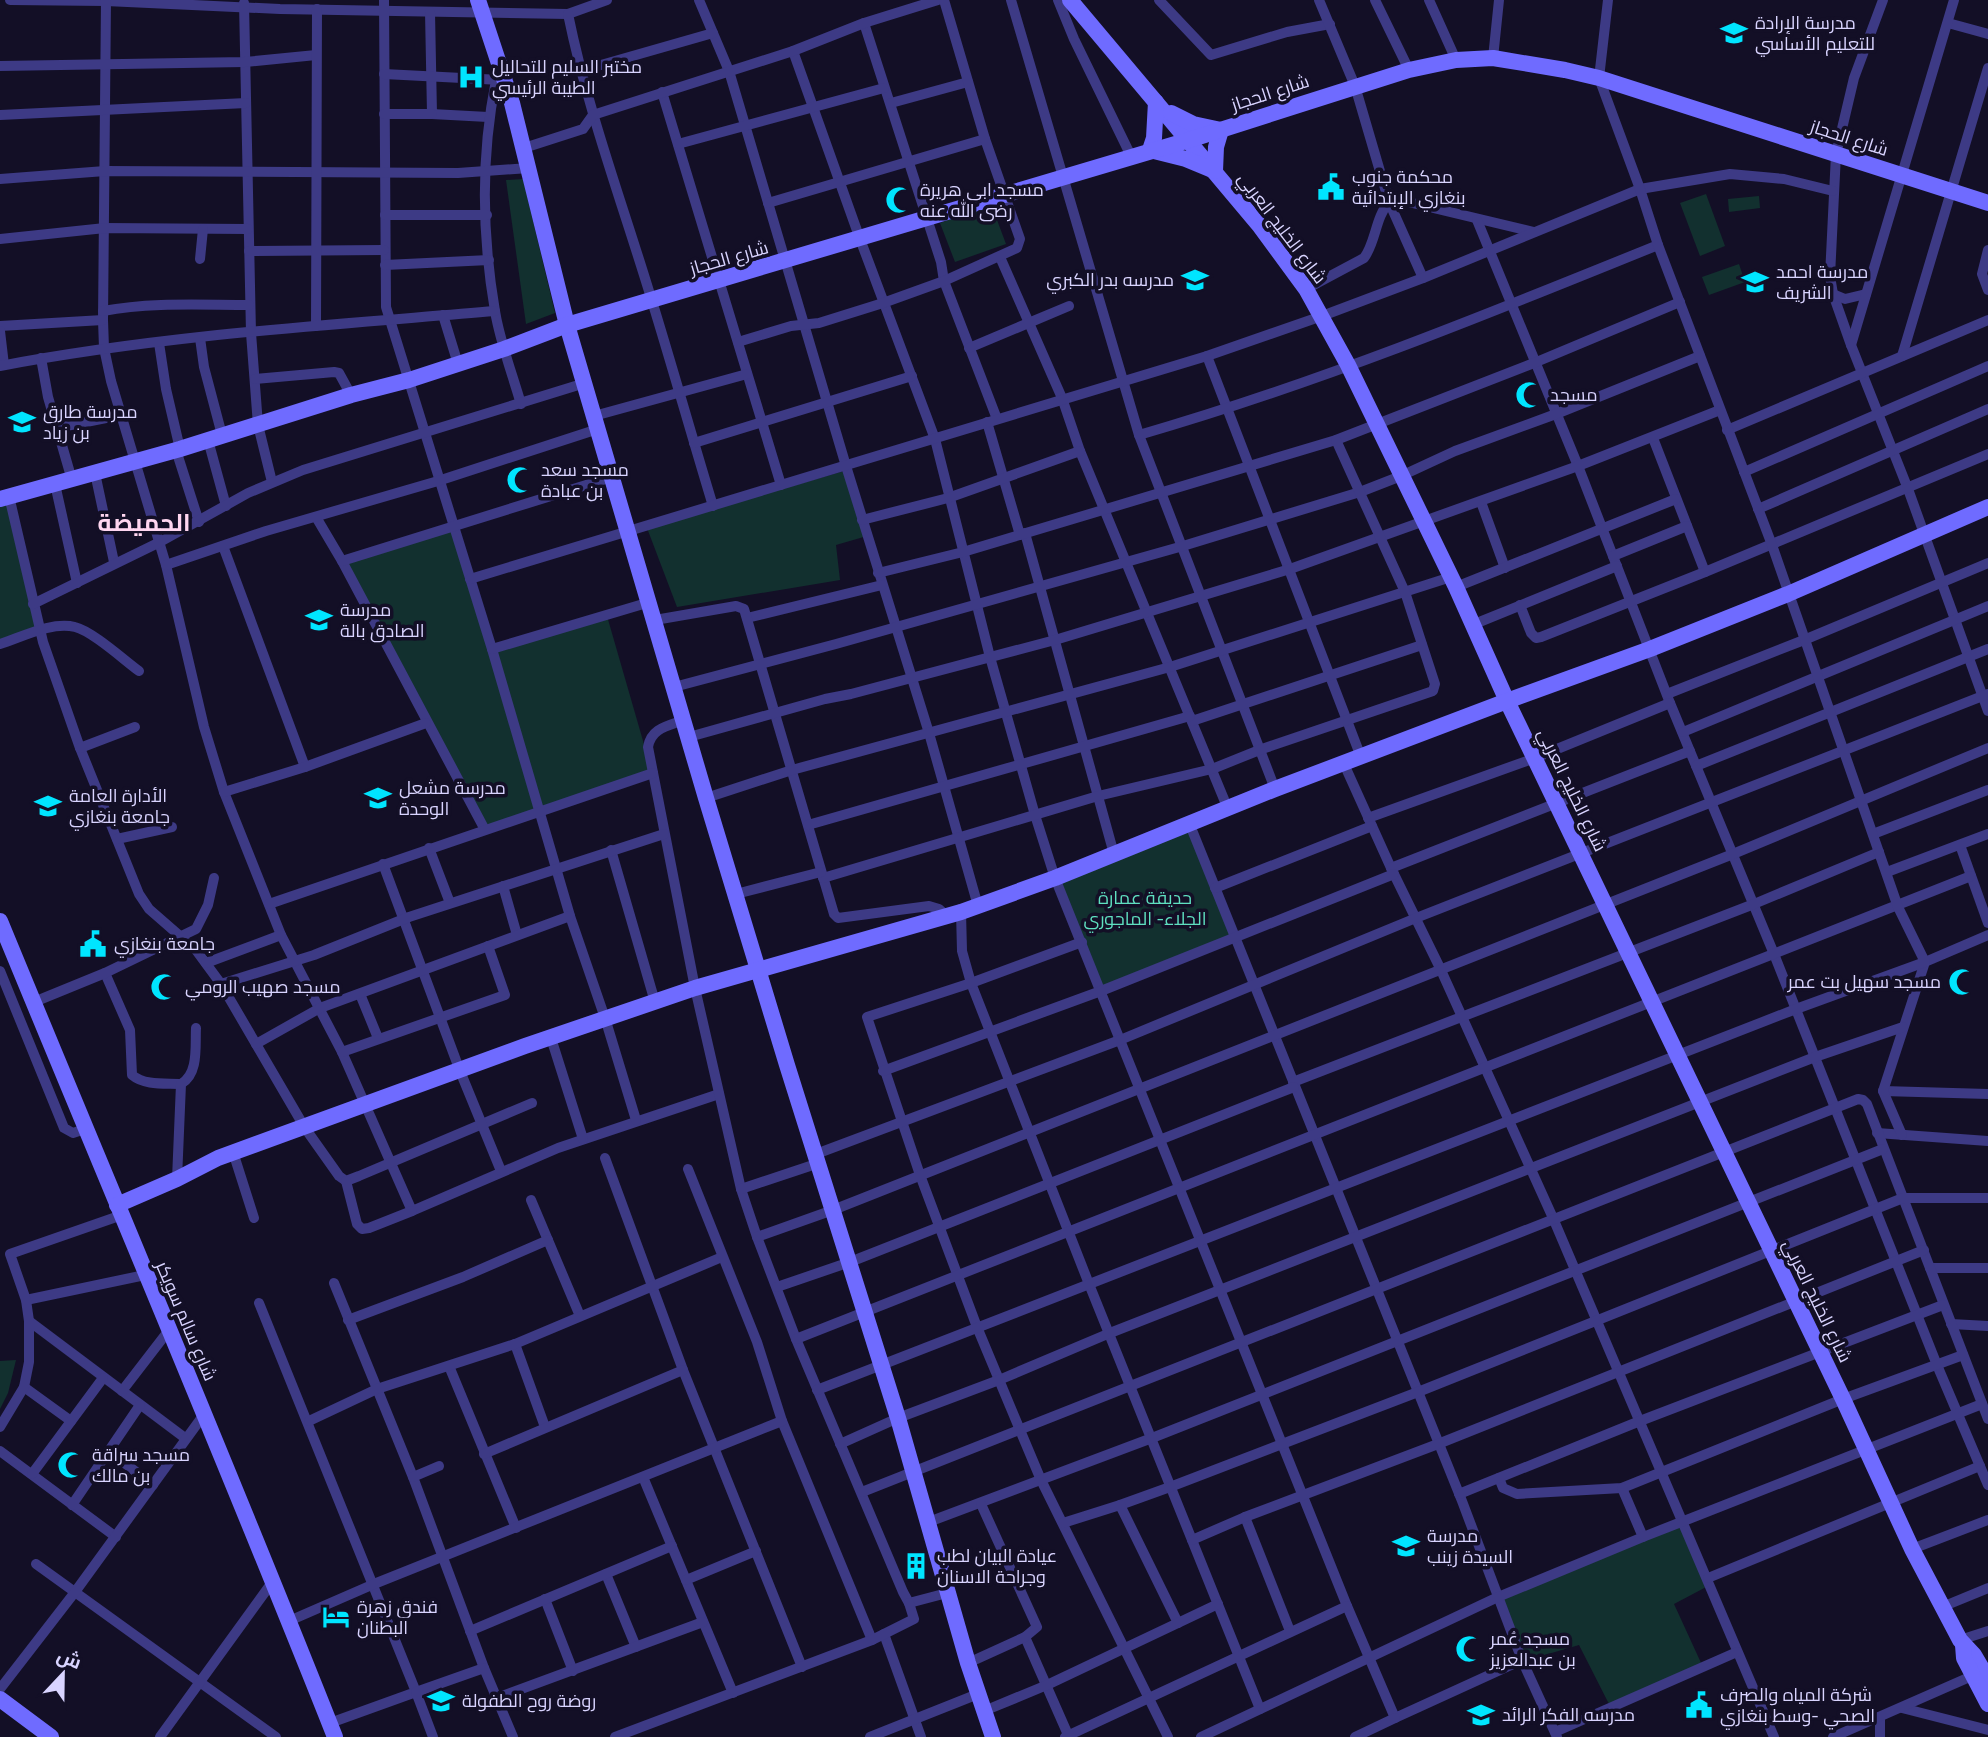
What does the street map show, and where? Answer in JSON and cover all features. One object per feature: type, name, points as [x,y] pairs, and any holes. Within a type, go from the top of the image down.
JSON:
[{"type":"street","points":[[10,0],[244,4],[317,9],[384,5],[430,12],[480,5],[568,14],[607,0]]},
{"type":"street","points":[[106,0],[104,348],[121,415],[160,542],[204,727],[224,792],[281,935],[342,1052],[412,1211]]},
{"type":"street","points":[[699,0],[729,71],[746,126],[862,520],[929,733],[978,906]]},
{"type":"street","points":[[524,148],[583,129],[593,115],[793,51],[864,23],[938,0]]},
{"type":"street","points":[[738,342],[791,326],[819,323],[883,303],[1000,257],[1013,251],[1019,244],[944,0]]},
{"type":"street","points":[[1011,0],[1139,435],[1262,749],[1275,789]]},
{"type":"street","points":[[1058,0],[1131,156]]},
{"type":"street","name":"شارع الخليج العربي","points":[[1070,0],[1282,253],[1322,316],[1454,582],[1507,701],[1843,1399],[1912,1549],[1962,1642],[1974,1655],[1988,1704]]},
{"type":"street","points":[[1159,0],[1211,55],[1287,32],[1330,24]]},
{"type":"street","points":[[1319,0],[1355,86],[1389,202],[1423,278]]},
{"type":"street","points":[[1376,0],[1409,69]]},
{"type":"street","points":[[1429,0],[1455,60]]},
{"type":"street","points":[[1493,58],[1499,0]]},
{"type":"street","points":[[1608,0],[1599,78],[1658,245],[1772,545],[1898,907],[1925,962],[1883,1091],[1902,1135]]},
{"type":"street","points":[[1883,0],[1854,78],[1836,154],[1829,256],[1833,294],[1925,534],[1954,621],[1985,695],[1988,711]]},
{"type":"street","points":[[1851,345],[1954,0]]},
{"type":"street","points":[[244,4],[250,333],[258,425],[272,482]]},
{"type":"street","points":[[384,5],[386,307],[541,811],[555,868],[606,1018],[636,1120]]},
{"type":"street","points":[[480,5],[500,80],[524,148],[568,325],[706,798],[898,1418],[926,1523],[993,1737]]},
{"type":"street","points":[[316,326],[317,9]]},
{"type":"street","points":[[430,12],[432,114]]},
{"type":"street","points":[[568,14],[580,71],[713,506]]},
{"type":"street","points":[[864,23],[943,268],[944,281],[992,421],[1003,478],[1055,640],[1114,854]]},
{"type":"street","points":[[1948,23],[1988,34]]},
{"type":"street","points":[[580,71],[713,33]]},
{"type":"street","points":[[793,51],[935,439],[1005,712],[1055,878],[1181,1188],[1219,1290],[1395,1718]]},
{"type":"street","points":[[0,66],[245,62],[316,55]]},
{"type":"street","name":"شارع الحجاز","points":[[4,498],[95,474],[351,395],[410,380],[568,325],[1222,130],[1409,69],[1455,60],[1493,58],[1599,78],[1988,203]]},
{"type":"street","points":[[1902,356],[1988,68]]},
{"type":"street","points":[[384,74],[500,80]]},
{"type":"street","points":[[500,80],[488,117],[484,173],[489,260],[495,311],[521,404]]},
{"type":"street","points":[[891,103],[968,82]]},
{"type":"street","points":[[678,144],[884,88]]},
{"type":"street","points":[[662,92],[781,485]]},
{"type":"street","points":[[0,115],[246,103]]},
{"type":"street","points":[[1161,106],[1194,124],[1222,130],[1216,147],[1215,171],[1186,159],[1150,150],[1161,106]]},
{"type":"street","points":[[384,114],[488,117]]},
{"type":"street","points":[[768,203],[985,139]]},
{"type":"street","points":[[0,179],[105,171],[484,173],[528,168]]},
{"type":"street","points":[[470,579],[1207,356],[1423,278],[1640,189],[1730,174],[1784,179],[1833,191]]},
{"type":"street","points":[[1389,202],[1404,201],[1534,232]]},
{"type":"street","points":[[1306,289],[1364,258],[1381,214],[1389,202]]},
{"type":"street","points":[[385,215],[487,215]]},
{"type":"street","points":[[1477,220],[1754,904],[1937,1366],[1988,1485]]},
{"type":"street","points":[[0,239],[105,228],[248,229]]},
{"type":"street","points":[[200,260],[203,229]]},
{"type":"street","points":[[1139,435],[1228,410],[1512,304],[1658,245]]},
{"type":"street","points":[[249,251],[384,250]]},
{"type":"street","points":[[1988,250],[1985,276],[1988,290]]},
{"type":"street","points":[[1000,257],[1062,398],[1080,451],[1228,808]]},
{"type":"street","points":[[385,265],[489,260]]},
{"type":"street","points":[[1833,294],[1845,299],[1866,294]]},
{"type":"street","points":[[878,573],[963,552],[1336,440],[1534,363],[1680,302]]},
{"type":"street","points":[[0,326],[103,315],[127,306],[249,305]]},
{"type":"street","points":[[969,348],[1069,306]]},
{"type":"street","points":[[0,331],[2,366],[104,348],[495,311]]},
{"type":"street","points":[[443,316],[458,364]]},
{"type":"street","points":[[1727,430],[1988,320]]},
{"type":"street","points":[[200,338],[226,506]]},
{"type":"street","points":[[159,343],[178,449],[199,522]]},
{"type":"street","points":[[1207,356],[1361,757]]},
{"type":"street","points":[[674,687],[1039,587],[1360,492],[1455,451],[1700,356]]},
{"type":"street","points":[[41,358],[56,428],[72,480]]},
{"type":"street","points":[[1744,472],[1988,366]]},
{"type":"street","points":[[255,379],[334,372],[340,373],[344,378],[351,395]]},
{"type":"street","points":[[166,565],[438,481],[596,422],[680,393],[747,374]]},
{"type":"street","points":[[694,443],[912,376]]},
{"type":"street","points":[[33,604],[114,562],[160,542],[272,482],[585,383]]},
{"type":"street","points":[[1758,509],[1988,409]]},
{"type":"street","points":[[690,737],[1055,640],[1290,569],[1481,502],[1720,410]]},
{"type":"street","points":[[56,428],[121,415]]},
{"type":"street","points":[[1653,438],[1705,572]]},
{"type":"street","points":[[736,894],[822,875],[1098,796],[1212,769],[1262,749],[1433,691],[1435,684],[1405,592],[1336,440]]},
{"type":"street","points":[[862,520],[948,498],[1080,451]]},
{"type":"street","points":[[1520,605],[1531,633],[1536,638],[1772,545],[1988,454]]},
{"type":"street","points":[[95,474],[114,562]]},
{"type":"street","points":[[342,561],[612,477]]},
{"type":"street","points":[[55,484],[77,583]]},
{"type":"street","points":[[4,498],[39,631],[80,748],[144,902],[196,950],[221,984],[305,1128],[339,1176],[346,1181],[357,1224],[362,1229],[412,1211],[501,1171],[583,1139],[719,1094]]},
{"type":"street","points":[[706,798],[792,771],[1170,667],[1405,592],[1505,568],[1676,499]]},
{"type":"street","points":[[1481,502],[1505,568]]},
{"type":"street","points":[[0,1427],[24,1387],[29,1362],[26,1300],[10,1254],[119,1210],[233,1152],[305,1128],[366,1103],[695,988],[954,914],[1055,878],[1275,789],[1650,649],[1788,594],[1988,507]]},
{"type":"street","points":[[316,517],[484,828]]},
{"type":"street","points":[[1472,625],[1687,526]]},
{"type":"street","points":[[223,546],[305,767]]},
{"type":"street","points":[[1215,888],[1370,822],[1535,758],[1669,698],[1988,563]]},
{"type":"street","points":[[747,618],[882,584]]},
{"type":"street","points":[[492,649],[650,603]]},
{"type":"street","points":[[655,620],[736,606],[744,609],[822,875],[834,914],[838,918],[929,906],[954,914]]},
{"type":"street","points":[[1683,732],[1988,606]]},
{"type":"street","points":[[0,644],[39,631],[74,626],[84,630],[139,671]]},
{"type":"street","points":[[808,825],[1244,704],[1422,645]]},
{"type":"street","points":[[1696,766],[1988,649]]},
{"type":"street","points":[[741,1189],[1009,1081],[1120,1040],[1416,918],[1985,695]]},
{"type":"street","points":[[615,1737],[872,1640],[914,1619],[796,1339],[741,1189],[695,988],[648,747],[652,734],[657,730],[684,720]]},
{"type":"street","points":[[224,792],[305,767],[426,723]]},
{"type":"street","points":[[80,748],[135,727]]},
{"type":"street","points":[[757,1237],[833,1210],[1733,854],[1988,748]]},
{"type":"street","points":[[883,1071],[1101,991],[1235,938],[1392,871],[1690,751]]},
{"type":"street","points":[[1344,764],[1531,1169],[1774,1737]]},
{"type":"street","points":[[269,904],[484,828],[653,773]]},
{"type":"street","points":[[1873,834],[1988,790]]},
{"type":"street","points":[[1190,825],[1459,1494],[1522,1660],[1556,1735],[1737,1652]]},
{"type":"street","points":[[117,839],[172,827]]},
{"type":"street","points":[[221,984],[294,962],[402,919],[664,834]]},
{"type":"street","points":[[1887,872],[1988,834]]},
{"type":"street","points":[[1960,845],[1988,923]]},
{"type":"street","points":[[429,848],[450,903]]},
{"type":"street","points":[[611,850],[655,1002]]},
{"type":"street","points":[[777,1287],[850,1262],[1160,1140],[1294,1084],[1754,904],[1879,852]]},
{"type":"street","points":[[383,864],[481,1125],[501,1171]]},
{"type":"street","points":[[796,1339],[1971,876]]},
{"type":"street","points":[[34,1002],[105,973],[196,929],[202,920],[214,878]]},
{"type":"street","points":[[503,886],[517,935]]},
{"type":"street","points":[[954,914],[971,983],[1260,1709]]},
{"type":"street","points":[[256,1044],[320,1008],[570,916]]},
{"type":"street","name":"شارع سالم سويكر","points":[[0,921],[145,1275],[205,1413],[332,1730]]},
{"type":"street","points":[[206,963],[281,935]]},
{"type":"street","points":[[817,1390],[1796,1009],[1925,962],[1988,935]]},
{"type":"street","points":[[1082,942],[971,983],[867,1017],[919,1175],[999,1380],[1041,1480],[1168,1737]]},
{"type":"street","points":[[342,1052],[505,995],[488,946]]},
{"type":"street","points":[[0,971],[64,1128],[73,1133],[85,1129]]},
{"type":"street","points":[[105,973],[130,1030],[132,1075],[137,1079],[181,1084],[189,1079],[196,1028]]},
{"type":"street","points":[[360,994],[378,1038]]},
{"type":"street","points":[[840,1444],[898,1418],[999,1380],[1219,1290],[1815,1057],[1903,1027]]},
{"type":"street","points":[[551,1038],[583,1139]]},
{"type":"street","points":[[177,1179],[181,1084]]},
{"type":"street","points":[[1883,1091],[1988,1094]]},
{"type":"street","points":[[862,1492],[1858,1099],[1867,1104],[1988,1419]]},
{"type":"street","points":[[346,1181],[532,1103]]},
{"type":"street","points":[[1877,1133],[1988,1140]]},
{"type":"street","points":[[926,1523],[1152,1438],[1883,1149]]},
{"type":"street","points":[[233,1152],[254,1218]]},
{"type":"street","points":[[605,1158],[683,1370],[802,1667]]},
{"type":"street","points":[[688,1169],[757,1342],[782,1421],[872,1640]]},
{"type":"street","points":[[1063,1524],[1170,1488],[1418,1392],[1903,1198],[1988,1198]]},
{"type":"street","points":[[531,1200],[580,1316]]},
{"type":"street","points":[[348,1320],[463,1277],[548,1240]]},
{"type":"street","points":[[1192,1540],[1924,1250]]},
{"type":"street","points":[[309,1420],[377,1390],[515,1344],[722,1257]]},
{"type":"street","points":[[1930,1268],[1988,1268]]},
{"type":"street","points":[[26,1300],[145,1275]]},
{"type":"street","points":[[334,1283],[413,1477],[441,1558],[513,1737]]},
{"type":"street","points":[[260,1303],[309,1420],[433,1737]]},
{"type":"street","points":[[1459,1494],[1640,1421],[1943,1305]]},
{"type":"street","points":[[29,1321],[185,1438]]},
{"type":"street","points":[[1951,1324],[1988,1326]]},
{"type":"street","points":[[122,1391],[169,1330]]},
{"type":"street","points":[[515,1344],[545,1427]]},
{"type":"street","points":[[1499,1478],[1507,1492],[1517,1494],[1622,1488],[1843,1399],[1963,1355]]},
{"type":"street","points":[[449,1366],[516,1528]]},
{"type":"street","points":[[484,1454],[683,1370]]},
{"type":"street","points":[[32,1474],[103,1378]]},
{"type":"street","points":[[1975,1384],[1988,1384]]},
{"type":"street","points":[[24,1387],[71,1421]]},
{"type":"street","points":[[1201,1737],[1498,1597],[1982,1404]]},
{"type":"street","points":[[72,1505],[140,1405]]},
{"type":"street","points":[[0,1689],[116,1537],[205,1413]]},
{"type":"street","points":[[289,1621],[374,1584],[782,1421]]},
{"type":"street","points":[[0,1451],[116,1537]]},
{"type":"street","points":[[109,1451],[153,1485]]},
{"type":"street","points":[[413,1477],[439,1466]]},
{"type":"street","points":[[1708,1578],[1980,1466]]},
{"type":"street","points":[[643,1477],[733,1693]]},
{"type":"street","points":[[1622,1488],[1643,1537]]},
{"type":"street","points":[[968,1663],[1025,1637],[1035,1630],[1036,1621],[981,1503]]},
{"type":"street","points":[[1120,1505],[1178,1623]]},
{"type":"street","points":[[1245,1517],[1290,1632]]},
{"type":"street","points":[[1912,1549],[1988,1520]]},
{"type":"street","points":[[470,1631],[672,1546]]},
{"type":"street","points":[[686,1580],[756,1551]]},
{"type":"street","points":[[36,1564],[276,1737]]},
{"type":"street","points":[[606,1574],[636,1647]]},
{"type":"street","points":[[160,1737],[273,1581]]},
{"type":"street","points":[[1942,1607],[1988,1588]]},
{"type":"street","points":[[909,1603],[947,1593]]},
{"type":"street","points":[[545,1599],[573,1671]]},
{"type":"street","points":[[984,1711],[1047,1685],[1218,1604]]},
{"type":"street","points":[[1025,1637],[1068,1737],[1347,1606]]},
{"type":"street","points":[[497,1698],[703,1622]]},
{"type":"street","points":[[1962,1642],[1988,1632]]},
{"type":"street","points":[[884,1634],[921,1737]]},
{"type":"street","points":[[1354,1737],[1522,1660]]},
{"type":"street","points":[[332,1730],[416,1692],[484,1668]]},
{"type":"street","points":[[1833,1737],[1980,1678]]},
{"type":"street","points":[[870,1737],[978,1694]]},
{"type":"street","points":[[0,1699],[51,1737]]},
{"type":"street","points":[[1902,1708],[1988,1730]]},
{"type":"street","points":[[1880,1717],[1880,1737]]},
{"type":"green space","points":[[523,179],[555,313],[526,324],[506,180]]},
{"type":"green space","points":[[1706,194],[1725,246],[1700,256],[1680,203]]},
{"type":"green space","points":[[1759,196],[1760,208],[1729,212],[1728,199]]},
{"type":"green space","points":[[991,204],[1006,244],[955,262],[940,223]]},
{"type":"green space","points":[[1739,264],[1745,282],[1709,295],[1702,277]]},
{"type":"green space","points":[[851,469],[867,536],[836,545],[840,580],[677,607],[647,528]]},
{"type":"green space","points":[[8,498],[39,631],[0,643],[0,501]]},
{"type":"green space","points":[[452,527],[540,811],[485,828],[342,561]]},
{"type":"green space","points":[[607,616],[652,772],[541,810],[493,649]]},
{"type":"green space","name":"حديقة عمارة الجلاء- الماجوري","points":[[1190,825],[1235,938],[1101,991],[1056,878]]},
{"type":"green space","points":[[16,1360],[8,1393],[0,1409],[0,1361]]},
{"type":"green space","points":[[1683,1523],[1710,1585],[1674,1604],[1702,1665],[1610,1706],[1579,1645],[1524,1661],[1498,1597]]},
{"type":"place","name":"مدرسة الإرادة للتعليم الأساسي","points":[[1734,33]]},
{"type":"place","name":"مختبر السليم للتحاليل الطيبة الرئيسي","points":[[471,77]]},
{"type":"place","name":"محكمة جنوب بنغازي الإبتدائية","points":[[1331,187]]},
{"type":"place","name":"مسجد ابي هريرة رضى الله عنه","points":[[899,200]]},
{"type":"place","name":"مدرسه بدر الكبري","points":[[1195,280]]},
{"type":"place","name":"مدرسة احمد الشريف","points":[[1755,282]]},
{"type":"place","name":"مسجد","points":[[1529,395]]},
{"type":"place","name":"مدرسة طارق بن زياد","points":[[22,422]]},
{"type":"place","name":"مسجد سعد بن عبادة","points":[[520,480]]},
{"type":"place","name":"مدرسة الصادق بالة","points":[[319,620]]},
{"type":"place","name":"مدرسة مشعل الوحدة","points":[[378,798]]},
{"type":"place","name":"الأدارة العامة جامعة بنغازي","points":[[48,806]]},
{"type":"place","name":"جامعة بنغازي","points":[[93,944]]},
{"type":"place","name":"مسجد سهيل بت عمر","points":[[1962,982]]},
{"type":"place","name":"مسجد صهيب الرومي","points":[[164,987]]},
{"type":"place","name":"مسجد سراقة بن مالك","points":[[71,1465]]},
{"type":"place","name":"مدرسة السيدة زينب","points":[[1406,1546]]},
{"type":"place","name":"عيادة البيان لطب وجراحة الاسنان","points":[[916,1566]]},
{"type":"place","name":"فندق زهرة البطنان","points":[[336,1617]]},
{"type":"place","name":"مسجد عُمر بن عبدالعزيز","points":[[1469,1649]]},
{"type":"place","name":"روضة روح الطفولة","points":[[441,1701]]},
{"type":"place","name":"شركة المياه والصرف الصحي -وسط بنغازي","points":[[1699,1705]]},
{"type":"place","name":"مدرسه الفكر الرائد","points":[[1481,1715]]},
{"type":"district","name":"الحميضة","points":[[144,522]]}]
